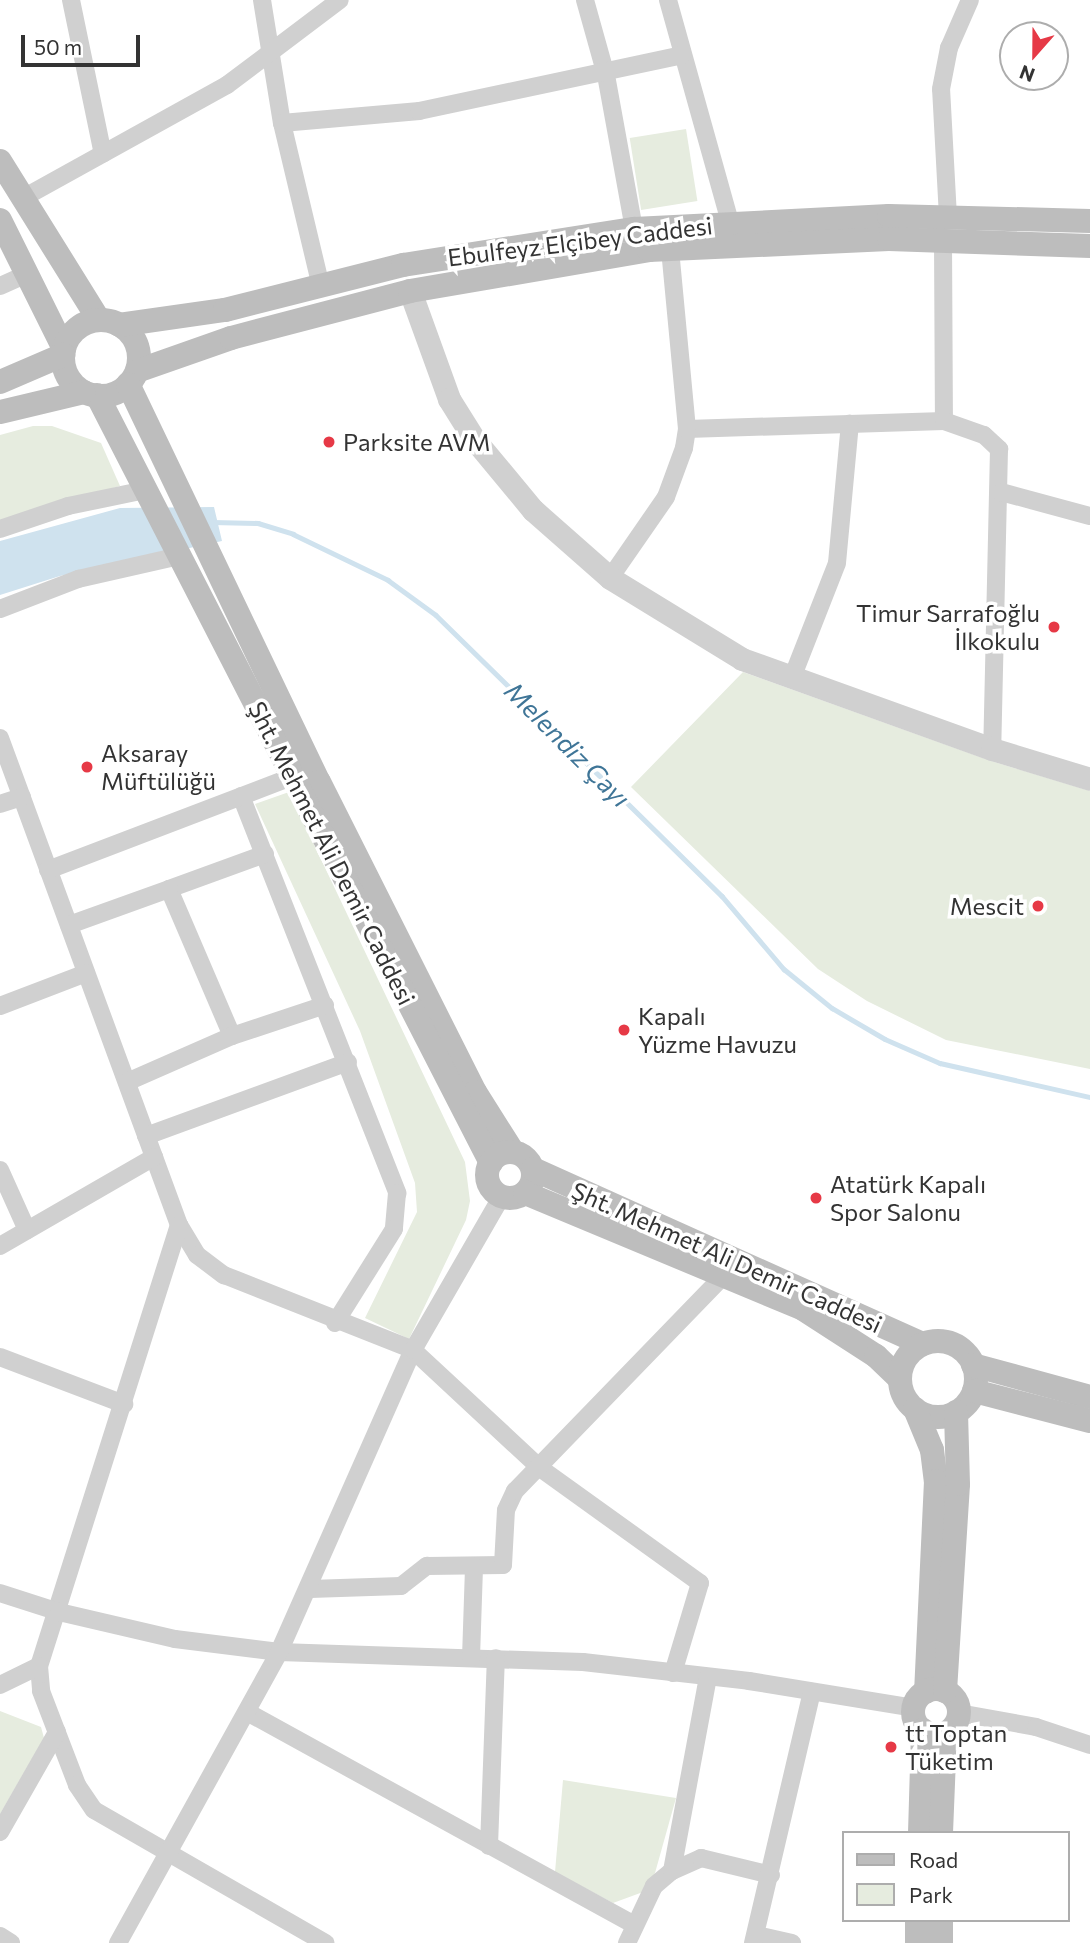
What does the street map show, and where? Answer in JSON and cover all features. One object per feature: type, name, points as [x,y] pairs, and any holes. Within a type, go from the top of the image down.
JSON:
[{"type":"main road","points":[[0,161],[109,322],[138,349],[133,377],[111,395],[91,394],[0,412]]},
{"type":"main road","points":[[0,220],[64,352],[68,376],[91,394]]},
{"type":"main road","name":"Ebulfeyz Elçibey Caddesi","points":[[133,377],[231,338],[410,291],[488,274],[670,249],[1090,221]]},
{"type":"main road","name":"Ebulfeyz Elçibey Caddesi","points":[[109,322],[225,310],[403,265],[634,229],[730,222],[945,229],[1090,246]]},
{"type":"main road","points":[[0,382],[64,352],[78,328],[109,322]]},
{"type":"main road","name":"Şht. Mehmet Ali Demir Caddesi","points":[[133,377],[207,553],[475,1092],[502,1157]]},
{"type":"main road","name":"Şht. Mehmet Ali Demir Caddesi","points":[[91,394],[149,498],[294,776],[502,1157]]},
{"type":"main road","points":[[502,1157],[526,1158],[520,1186],[488,1179],[502,1157]]},
{"type":"main road","name":"Şht. Mehmet Ali Demir Caddesi","points":[[520,1186],[803,1309],[876,1356],[900,1379]]},
{"type":"main road","name":"Şht. Mehmet Ali Demir Caddesi","points":[[520,1186],[922,1344]]},
{"type":"main road","points":[[948,1342],[960,1348],[973,1365],[974,1391],[956,1412],[939,1417],[915,1409],[907,1402],[900,1379],[907,1357],[922,1344],[948,1342]]},
{"type":"main road","points":[[973,1365],[1090,1397]]},
{"type":"main road","points":[[974,1391],[1090,1420]]},
{"type":"main road","points":[[915,1409],[932,1450],[936,1481],[935,1711],[941,1831]]},
{"type":"main road","points":[[920,1831],[958,1484],[956,1412]]},
{"type":"main road","points":[[917,1943],[918,1922]]},
{"type":"main road","points":[[941,1922],[941,1943]]},
{"type":"street","points":[[71,0],[103,154]]},
{"type":"street","points":[[262,0],[282,123],[321,286]]},
{"type":"street","points":[[23,198],[227,85],[340,0]]},
{"type":"street","points":[[585,0],[606,75],[634,229]]},
{"type":"street","points":[[668,0],[730,222]]},
{"type":"street","points":[[944,421],[945,229],[942,76],[970,0]]},
{"type":"street","points":[[282,123],[419,110],[606,75],[682,55]]},
{"type":"street","points":[[610,578],[666,497],[687,429],[670,249]]},
{"type":"street","points":[[0,286],[27,274]]},
{"type":"street","points":[[410,291],[449,399],[474,439],[533,510],[610,578],[742,659],[992,749],[1090,779]]},
{"type":"street","points":[[687,429],[944,421],[984,435],[999,449],[1001,492],[992,749]]},
{"type":"street","points":[[792,678],[837,563],[850,424]]},
{"type":"street","points":[[1001,492],[1090,516]]},
{"type":"street","points":[[0,529],[68,506],[149,498]]},
{"type":"street","points":[[0,609],[78,579],[176,550]]},
{"type":"street","points":[[0,738],[179,1226],[197,1255],[224,1275],[335,1323],[413,1350],[540,1468],[701,1583],[674,1673]]},
{"type":"street","points":[[48,870],[294,776]]},
{"type":"street","points":[[241,796],[348,1062],[397,1193],[399,1213],[394,1229],[335,1323]]},
{"type":"street","points":[[0,804],[22,797]]},
{"type":"street","points":[[69,925],[265,854]]},
{"type":"street","points":[[169,889],[232,1036]]},
{"type":"street","points":[[0,1006],[86,973]]},
{"type":"street","points":[[127,1082],[232,1036],[325,1005]]},
{"type":"street","points":[[146,1136],[348,1062]]},
{"type":"street","points":[[0,1245],[154,1157]]},
{"type":"street","points":[[0,1170],[27,1230]]},
{"type":"street","points":[[118,1943],[279,1652],[310,1589],[413,1350],[520,1186]]},
{"type":"street","points":[[179,1226],[59,1612],[39,1666],[41,1691],[77,1785],[94,1810],[170,1850],[325,1943]]},
{"type":"street","points":[[310,1589],[401,1586],[427,1566],[503,1565],[506,1510],[515,1491],[724,1275]]},
{"type":"street","points":[[0,1357],[124,1404]]},
{"type":"street","points":[[471,1658],[474,1566]]},
{"type":"street","points":[[0,1593],[59,1612],[175,1639],[279,1652],[496,1658],[674,1673],[1036,1727],[1090,1745]]},
{"type":"street","points":[[489,1846],[496,1658]]},
{"type":"street","points":[[0,1685],[39,1666]]},
{"type":"street","points":[[672,1871],[708,1677]]},
{"type":"street","points":[[792,1943],[755,1939],[812,1692]]},
{"type":"street","points":[[247,1713],[634,1925]]},
{"type":"street","points":[[0,1832],[57,1732]]},
{"type":"street","points":[[627,1943],[654,1886],[672,1871],[701,1858],[771,1875]]},
{"type":"street","points":[[0,1936],[11,1943]]},
{"type":"green space","points":[[686,129],[697,201],[641,210],[630,138]]},
{"type":"green space","points":[[33,426],[52,426],[101,443],[120,486],[0,522],[0,435]]},
{"type":"green space","points":[[743,672],[991,761],[1090,791],[1090,1069],[946,1040],[867,1001],[818,969],[631,787]]},
{"type":"green space","points":[[289,792],[465,1162],[470,1201],[466,1220],[409,1339],[365,1318],[417,1212],[415,1183],[360,1031],[255,804]]},
{"type":"green space","points":[[0,1711],[41,1727],[44,1738],[0,1814]]},
{"type":"green space","points":[[563,1780],[676,1798],[655,1873],[643,1892],[613,1903],[555,1872]]},
{"type":"water","points":[[214,507],[222,541],[60,576],[0,595],[0,541],[120,508]]},
{"type":"waterway","name":"Melendiz Çayı","points":[[212,522],[258,523],[293,534],[388,580],[436,615],[722,896],[784,969],[832,1008],[885,1039],[940,1063],[1090,1097]]},
{"type":"place","name":"Parksite AVM","points":[[329,442]]},
{"type":"place","name":"Timur Sarrafoğlu İlkokulu","points":[[1054,627]]},
{"type":"place","name":"Aksaray Müftülüğü","points":[[87,767]]},
{"type":"place","name":"Mescit","points":[[1038,906]]},
{"type":"place","name":"Kapalı Yüzme Havuzu","points":[[624,1030]]},
{"type":"place","name":"Atatürk Kapalı Spor Salonu","points":[[816,1198]]},
{"type":"place","name":"tt Toptan Tüketim","points":[[891,1747]]}]
